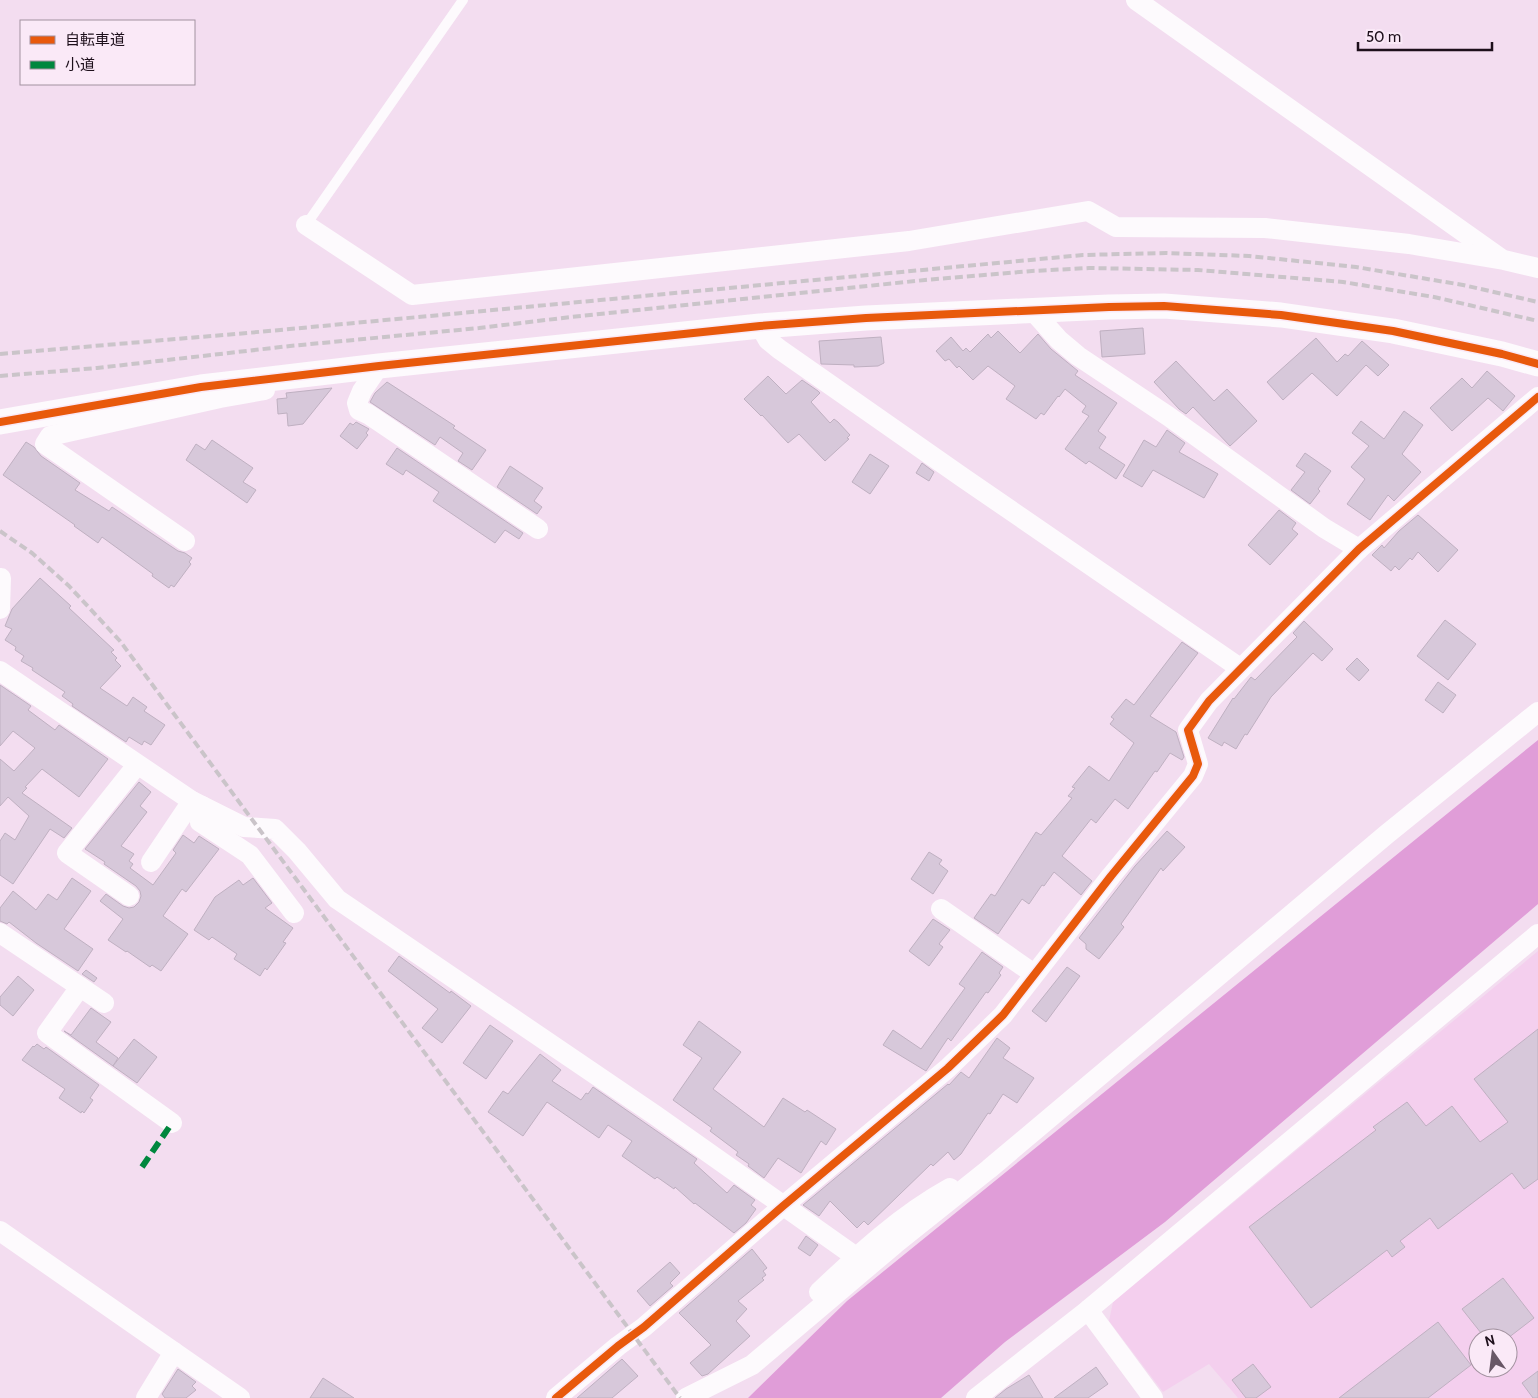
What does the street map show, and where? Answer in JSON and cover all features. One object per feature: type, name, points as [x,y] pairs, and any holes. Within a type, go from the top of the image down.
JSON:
[{"type":"street","points":[[1136,0],[1504,260]]},
{"type":"street","points":[[306,225],[412,295],[909,241],[1088,211],[1116,227],[1265,228],[1409,244],[1504,260],[1538,268]]},
{"type":"street","points":[[0,422],[201,387],[379,366],[760,326],[866,318],[1034,312],[1109,307],[1164,306],[1281,315],[1393,332],[1502,354],[1538,364]]},
{"type":"street","points":[[1034,312],[1059,340],[1078,356],[1168,416],[1324,528],[1359,550]]},
{"type":"street","points":[[760,326],[768,340],[779,349],[1240,668]]},
{"type":"street","points":[[379,366],[362,391],[357,402],[359,410],[368,414],[538,529]]},
{"type":"street","points":[[185,541],[45,444],[50,436],[220,398],[264,391],[268,379]]},
{"type":"street","points":[[556,1398],[618,1346],[644,1327],[783,1206],[948,1068],[1003,1015],[1193,776],[1198,764],[1188,730],[1209,701],[1359,550],[1538,397]]},
{"type":"street","points":[[0,609],[1,578]]},
{"type":"street","points":[[0,671],[197,804],[244,827],[275,830],[296,851],[337,899],[655,1115],[856,1257]]},
{"type":"street","points":[[686,1398],[752,1365],[895,1244],[989,1169],[1380,840],[1538,712]]},
{"type":"street","points":[[129,896],[67,853],[137,765]]},
{"type":"street","points":[[151,862],[197,804]]},
{"type":"street","points":[[197,804],[200,822],[250,855],[294,913]]},
{"type":"street","points":[[941,909],[1034,974]]},
{"type":"street","points":[[0,933],[104,1003]]},
{"type":"street","points":[[976,1398],[1088,1310],[1538,934]]},
{"type":"street","points":[[80,987],[47,1033],[172,1123]]},
{"type":"street","points":[[798,1327],[798,1317],[809,1302],[856,1257],[924,1202],[958,1183],[989,1169]]},
{"type":"street","points":[[0,1231],[240,1398]]},
{"type":"street","points":[[1088,1310],[1153,1398]]},
{"type":"street","points":[[146,1398],[174,1352]]},
{"type":"lane","points":[[306,225],[462,0]]},
{"type":"shaded area","points":[[1538,740],[1538,904],[1165,1222],[1005,1342],[941,1398],[748,1398],[847,1301]]},
{"type":"shaded area","points":[[1538,951],[1538,1398],[1238,1398],[1209,1364],[1163,1392],[1109,1321],[1113,1302]]},
{"type":"building","points":[[1143,328],[1145,354],[1102,357],[1100,331]]},
{"type":"building","points":[[998,331],[1020,353],[1038,334],[1051,349],[1078,371],[1075,375],[1117,403],[1098,431],[1106,437],[1099,448],[1125,465],[1116,479],[1089,461],[1086,464],[1065,449],[1089,416],[1082,412],[1086,406],[1065,389],[1044,415],[1041,413],[1036,419],[1006,399],[1015,386],[988,366],[973,380],[959,366],[957,368],[949,359],[945,361],[936,351],[951,337],[963,351],[966,348],[970,352],[988,334],[991,338]]},
{"type":"building","points":[[881,337],[884,363],[878,366],[854,367],[854,365],[821,364],[819,341]]},
{"type":"building","points":[[1316,338],[1337,362],[1345,354],[1348,356],[1362,341],[1389,365],[1378,376],[1366,365],[1337,396],[1312,373],[1283,400],[1267,382]]},
{"type":"building","points":[[1176,361],[1214,401],[1227,389],[1257,421],[1230,446],[1193,407],[1186,414],[1179,409],[1154,382]]},
{"type":"building","points":[[1487,371],[1515,396],[1503,411],[1488,398],[1452,431],[1430,408],[1462,378],[1472,388]]},
{"type":"building","points":[[768,376],[786,394],[802,380],[818,391],[820,393],[811,402],[830,423],[834,419],[838,422],[850,435],[847,438],[849,439],[825,461],[799,434],[788,443],[744,399]]},
{"type":"building","points":[[387,382],[455,426],[453,428],[486,450],[472,470],[458,461],[463,453],[440,437],[435,445],[370,402],[375,393]]},
{"type":"building","points":[[332,388],[303,424],[288,426],[287,413],[278,414],[277,399],[287,398],[286,393]]},
{"type":"building","points":[[1404,411],[1423,425],[1402,454],[1421,472],[1394,501],[1388,495],[1370,520],[1347,504],[1365,479],[1351,467],[1369,446],[1352,433],[1361,421],[1384,439]]},
{"type":"building","points":[[356,422],[369,429],[366,433],[368,435],[357,449],[340,436],[350,423],[353,425]]},
{"type":"building","points":[[1167,430],[1185,443],[1179,452],[1218,474],[1204,498],[1153,470],[1142,487],[1123,476],[1144,440],[1156,447]]},
{"type":"building","points":[[212,440],[253,468],[243,482],[256,490],[247,503],[186,460],[196,444],[205,450]]},
{"type":"building","points":[[26,442],[34,447],[41,456],[80,483],[75,490],[109,511],[112,507],[178,551],[192,558],[189,562],[191,564],[174,587],[171,585],[169,588],[102,537],[98,543],[3,475]]},
{"type":"building","points":[[397,448],[523,533],[519,539],[505,530],[495,543],[433,501],[439,492],[406,470],[403,475],[386,464]]},
{"type":"building","points":[[1305,453],[1331,471],[1310,504],[1291,490],[1305,472],[1296,466]]},
{"type":"building","points":[[870,454],[889,466],[870,494],[852,482]]},
{"type":"building","points":[[922,463],[934,472],[929,481],[916,473]]},
{"type":"building","points":[[510,466],[543,488],[534,501],[542,507],[537,514],[497,487]]},
{"type":"building","points":[[1279,510],[1296,523],[1292,529],[1298,534],[1270,565],[1248,545]]},
{"type":"building","points":[[1418,515],[1458,550],[1438,572],[1418,552],[1412,560],[1410,558],[1399,570],[1395,566],[1391,571],[1372,555],[1382,545],[1384,548],[1399,531]]},
{"type":"building","points":[[40,578],[71,606],[69,608],[114,650],[111,652],[121,666],[100,688],[127,706],[133,697],[147,707],[144,711],[165,725],[151,745],[144,741],[142,745],[129,737],[126,742],[72,706],[73,704],[62,696],[65,692],[21,661],[24,656],[15,650],[16,647],[5,640],[12,629],[5,626],[12,609]]},
{"type":"building","points":[[1445,620],[1476,644],[1448,680],[1417,656]]},
{"type":"building","points":[[1304,621],[1333,649],[1322,661],[1313,653],[1271,697],[1236,749],[1224,742],[1222,746],[1208,738],[1233,698],[1251,677],[1255,680],[1297,637],[1293,633]]},
{"type":"building","points":[[1182,642],[1198,653],[1150,716],[1176,732],[1184,757],[1182,760],[1170,753],[1128,809],[1115,799],[1096,823],[1091,819],[1062,856],[1092,881],[1081,895],[1054,872],[1029,904],[1022,899],[998,934],[974,918],[991,894],[995,896],[1036,832],[1041,835],[1072,798],[1068,796],[1075,788],[1072,787],[1089,766],[1109,781],[1134,743],[1110,724],[1114,719],[1111,717],[1126,699],[1134,705]]},
{"type":"building","points":[[1357,658],[1369,670],[1359,681],[1346,669]]},
{"type":"building","points":[[1438,682],[1456,695],[1443,713],[1425,700]]},
{"type":"building","points":[[0,685],[31,706],[28,710],[55,730],[59,725],[108,759],[79,797],[42,769],[25,787],[27,788],[22,793],[72,828],[64,838],[50,829],[13,884],[0,875],[0,841],[5,833],[15,840],[29,816],[8,797],[0,806],[0,759],[14,771],[35,748],[13,731],[0,746]]},
{"type":"building","points":[[139,782],[151,792],[140,806],[147,812],[121,846],[134,854],[129,861],[133,864],[130,868],[153,885],[176,853],[173,850],[183,835],[194,843],[199,836],[219,849],[186,892],[182,889],[163,916],[188,934],[161,971],[152,965],[150,967],[108,940],[123,919],[100,901],[106,894],[123,906],[134,907],[139,902],[140,891],[136,886],[104,864],[105,862],[85,849]]},
{"type":"building","points":[[1167,831],[1185,847],[1163,871],[1161,868],[1121,924],[1124,927],[1099,959],[1086,949],[1086,944],[1079,938],[1135,866]]},
{"type":"building","points":[[929,852],[942,860],[939,864],[948,871],[933,894],[911,879]]},
{"type":"building","points":[[72,878],[91,891],[64,929],[93,949],[78,971],[9,922],[7,924],[0,921],[0,908],[13,891],[36,910],[48,894],[57,900]]},
{"type":"building","points":[[253,878],[272,903],[265,908],[293,928],[283,942],[286,943],[267,970],[265,968],[260,976],[234,959],[237,954],[212,937],[209,940],[194,930],[215,897],[239,880],[243,885]]},
{"type":"building","points":[[933,919],[950,930],[939,944],[943,947],[929,966],[909,951]]},
{"type":"building","points":[[982,952],[1003,967],[999,973],[1001,975],[988,993],[986,992],[951,1041],[948,1038],[926,1071],[883,1045],[893,1030],[921,1049],[965,988],[959,984]]},
{"type":"building","points":[[399,956],[471,1006],[442,1043],[422,1028],[438,1009],[388,971]]},
{"type":"building","points":[[1067,967],[1080,976],[1046,1022],[1032,1011]]},
{"type":"building","points":[[86,970],[97,978],[94,982],[82,974]]},
{"type":"building","points":[[18,976],[34,990],[13,1016],[0,1005],[0,997]]},
{"type":"building","points":[[91,1008],[111,1022],[96,1042],[118,1058],[113,1066],[64,1031],[71,1035]]},
{"type":"building","points":[[699,1021],[741,1052],[713,1089],[764,1127],[783,1098],[805,1112],[807,1110],[836,1129],[826,1145],[821,1141],[801,1173],[778,1158],[764,1178],[736,1155],[738,1152],[710,1131],[712,1128],[673,1100],[702,1058],[683,1045]]},
{"type":"building","points":[[490,1025],[513,1041],[486,1079],[463,1063]]},
{"type":"building","points":[[1538,1029],[1538,1179],[1524,1189],[1512,1173],[1438,1229],[1430,1218],[1400,1241],[1405,1247],[1392,1257],[1387,1250],[1311,1308],[1249,1227],[1376,1130],[1373,1127],[1407,1102],[1426,1126],[1452,1106],[1480,1142],[1508,1122],[1474,1079]]},
{"type":"building","points":[[997,1038],[1010,1048],[1003,1058],[1034,1078],[1017,1103],[1003,1094],[961,1154],[954,1160],[948,1152],[933,1166],[931,1164],[868,1225],[864,1221],[857,1228],[830,1201],[819,1216],[803,1205],[949,1085],[961,1072],[969,1078]]},
{"type":"building","points":[[134,1039],[157,1057],[137,1083],[113,1066]]},
{"type":"building","points":[[37,1044],[44,1049],[46,1047],[99,1085],[90,1098],[93,1100],[84,1113],[82,1111],[81,1113],[59,1098],[65,1089],[22,1060],[33,1046]]},
{"type":"building","points":[[540,1054],[561,1070],[552,1081],[581,1100],[593,1087],[697,1159],[694,1163],[727,1193],[734,1185],[755,1200],[751,1205],[756,1209],[746,1223],[734,1233],[694,1204],[675,1187],[674,1189],[657,1177],[655,1179],[622,1156],[632,1141],[608,1125],[599,1138],[547,1102],[523,1136],[488,1112],[503,1091],[508,1094]]},
{"type":"building","points":[[806,1236],[818,1245],[810,1256],[798,1248]]},
{"type":"building","points":[[752,1249],[767,1268],[763,1271],[766,1275],[762,1278],[764,1280],[738,1301],[747,1309],[736,1321],[750,1336],[708,1374],[702,1376],[690,1363],[711,1345],[679,1313]]},
{"type":"building","points":[[670,1262],[680,1273],[670,1283],[673,1286],[650,1306],[637,1291]]},
{"type":"building","points":[[1503,1278],[1534,1318],[1518,1330],[1518,1328],[1477,1328],[1462,1309]]},
{"type":"building","points":[[1438,1322],[1468,1361],[1468,1367],[1428,1398],[1339,1398]]},
{"type":"building","points":[[622,1359],[638,1376],[612,1398],[577,1398]]},
{"type":"building","points":[[1253,1364],[1271,1387],[1256,1398],[1246,1398],[1232,1380]]},
{"type":"building","points":[[1096,1367],[1108,1384],[1088,1398],[1054,1398]]},
{"type":"building","points":[[178,1369],[196,1382],[192,1386],[196,1390],[186,1398],[165,1398],[162,1394]]},
{"type":"building","points":[[1538,1371],[1538,1398],[1533,1398],[1522,1383]]},
{"type":"building","points":[[1029,1375],[1043,1398],[995,1398],[1006,1389]]},
{"type":"building","points":[[323,1378],[354,1398],[310,1398]]},
{"type":"railway","points":[[0,354],[247,333],[1083,255],[1166,253],[1249,256],[1356,267],[1463,285],[1538,302]]},
{"type":"railway","points":[[0,376],[97,368],[925,280],[1089,268],[1198,270],[1343,282],[1434,297],[1538,321]]},
{"type":"railway","points":[[0,531],[32,553],[69,586],[120,641],[680,1398]]},
{"type":"marked path","points":[[142,1167],[172,1123]]},
{"type":"cycle path","points":[[0,422],[201,387],[379,366],[760,326],[866,318],[1109,307],[1164,306],[1281,315],[1393,331],[1502,354],[1538,364]]},
{"type":"cycle path","points":[[556,1398],[618,1346],[644,1327],[783,1206],[948,1068],[1003,1015],[1111,876],[1193,776],[1198,764],[1188,730],[1209,701],[1359,549],[1538,397]]}]
